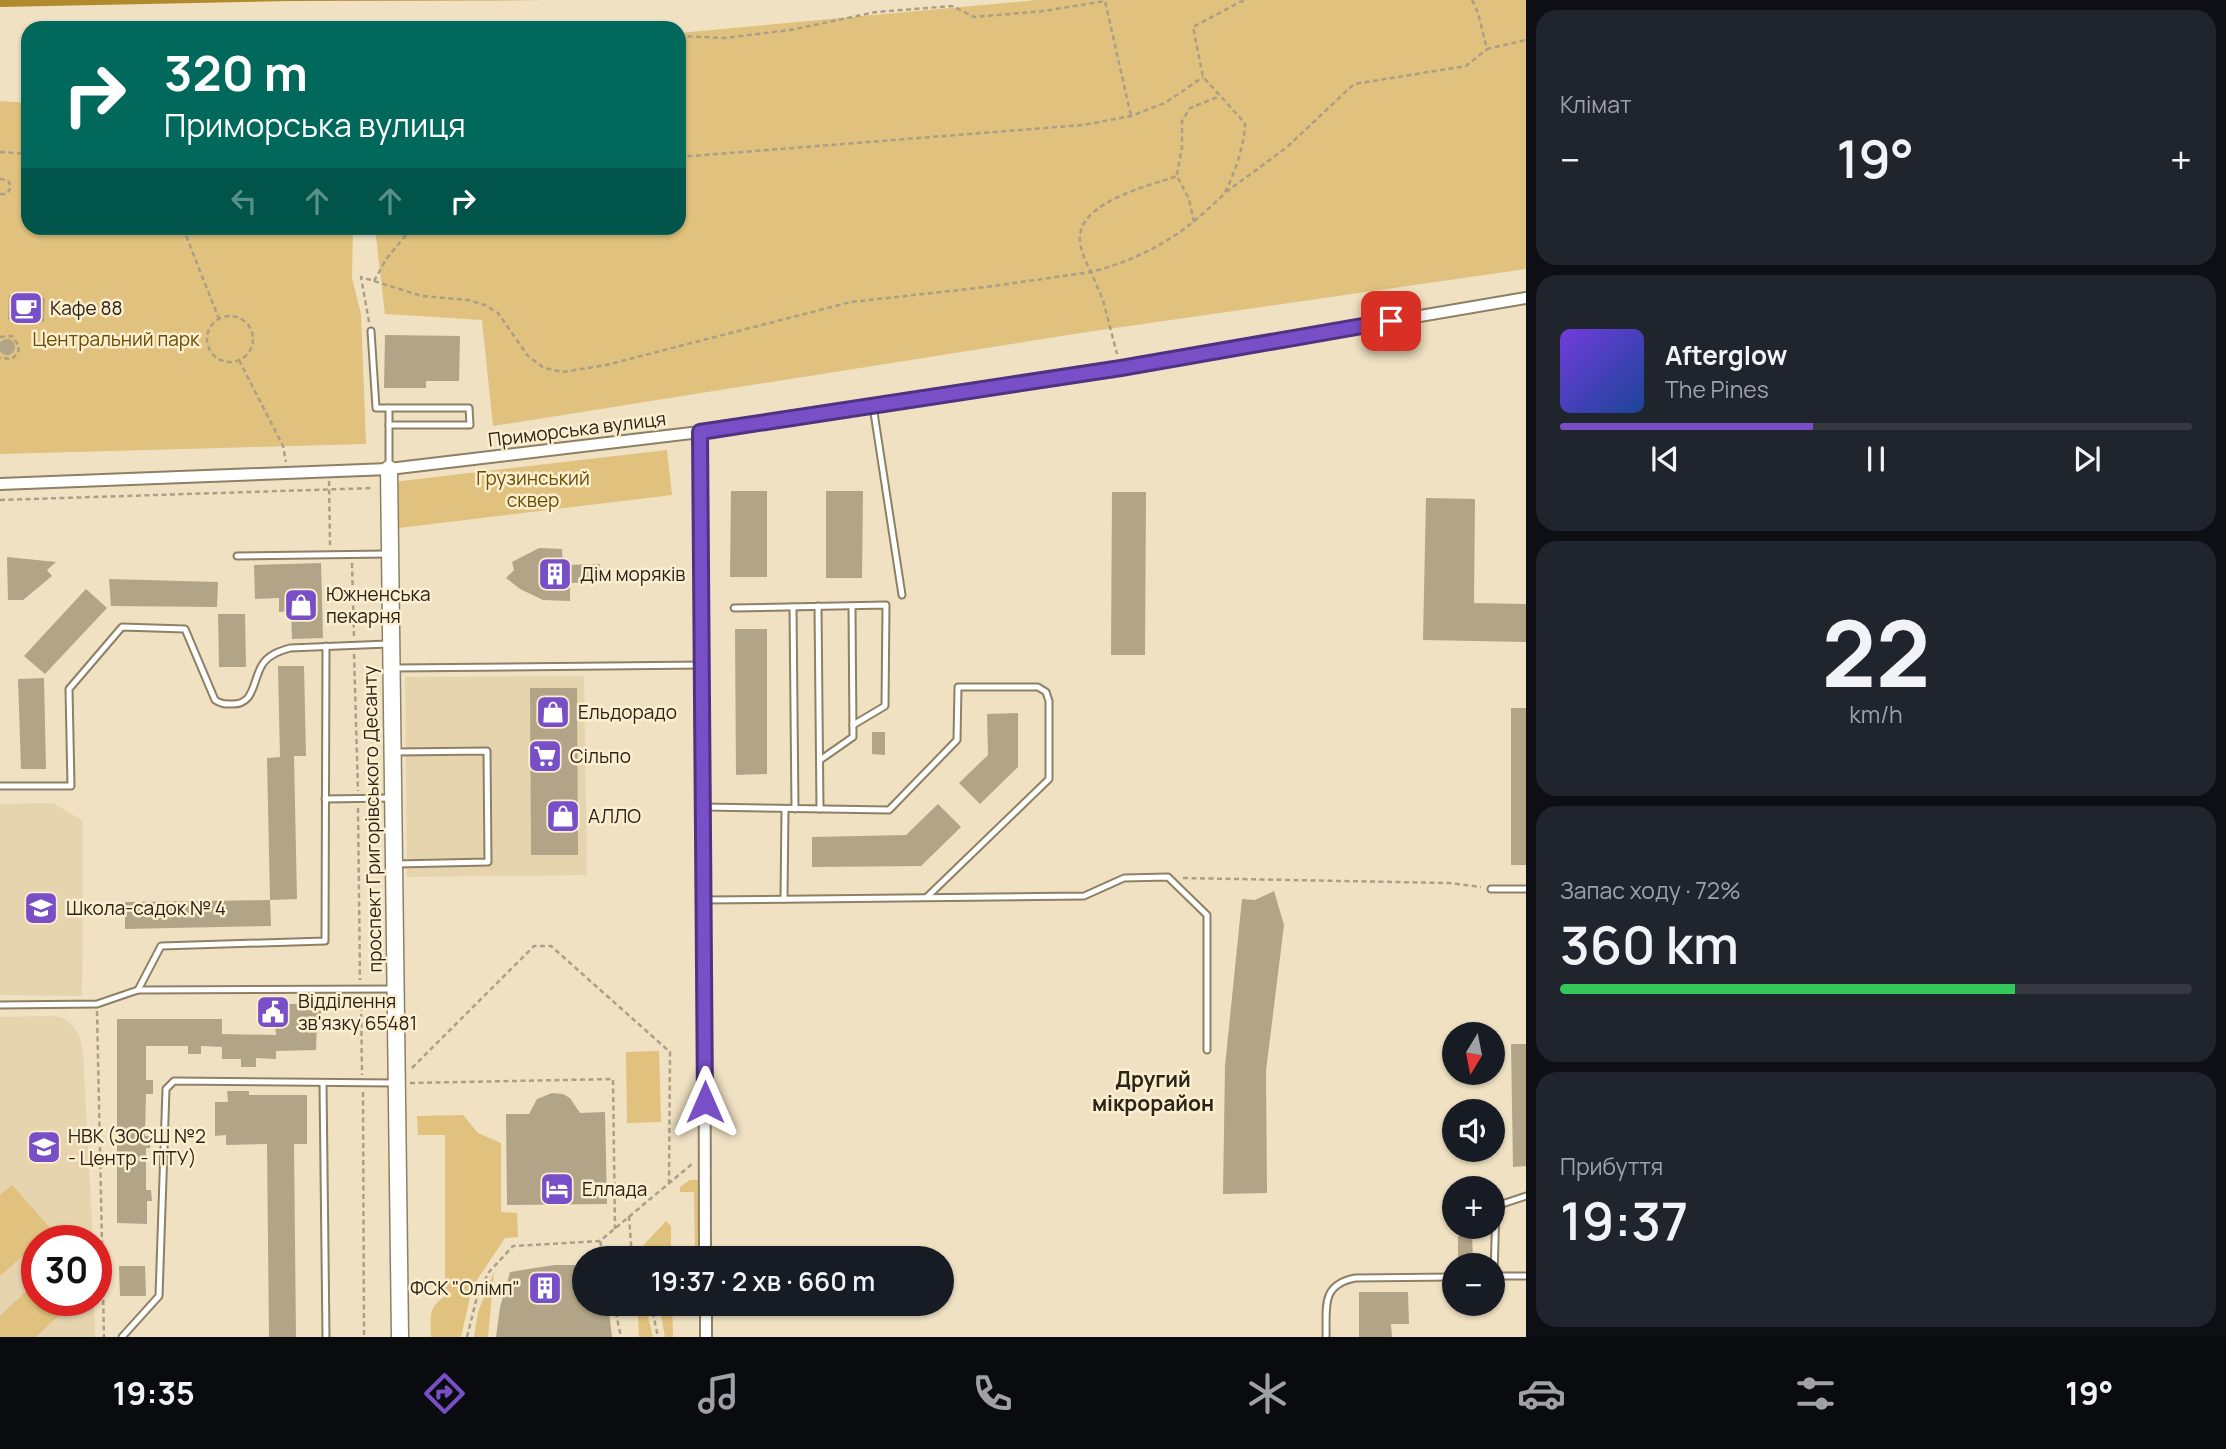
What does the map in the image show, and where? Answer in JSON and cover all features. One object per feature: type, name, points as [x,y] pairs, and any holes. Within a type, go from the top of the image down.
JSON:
[{"type":"street","name":"Приморська вулиця","points":[[0,484],[389,469],[700,432],[1121,368],[1526,298]]},
{"type":"street","points":[[700,432],[705,900],[705,1246]]},
{"type":"street","name":"проспект Григорівського Десанту","points":[[389,469],[400,1337]]},
{"type":"street","points":[[706,1316],[706,1337]]},
{"type":"lane","points":[[371,331],[376,408],[469,408],[470,425],[389,425]]},
{"type":"lane","points":[[873,406],[902,595]]},
{"type":"lane","points":[[389,408],[389,469]]},
{"type":"lane","points":[[237,556],[390,554]]},
{"type":"lane","points":[[734,608],[886,604],[885,706],[853,725]]},
{"type":"lane","points":[[818,606],[820,809]]},
{"type":"lane","points":[[820,760],[853,737],[852,606]]},
{"type":"lane","points":[[793,607],[795,809]]},
{"type":"lane","points":[[0,786],[71,786],[69,689],[122,627],[185,629],[215,700],[221,704],[241,704],[247,700],[263,663],[274,653],[290,648],[391,644]]},
{"type":"lane","points":[[138,990],[161,946],[325,941],[326,646]]},
{"type":"lane","points":[[392,668],[703,665]]},
{"type":"lane","points":[[704,807],[889,810],[957,740],[958,687],[1038,687],[1046,692],[1049,701],[1049,779],[926,897]]},
{"type":"lane","points":[[393,752],[486,751],[488,862],[394,864]]},
{"type":"lane","points":[[326,799],[393,798]]},
{"type":"lane","points":[[784,899],[785,808]]},
{"type":"lane","points":[[705,900],[1084,896],[1124,878],[1168,877],[1207,915],[1206,1050]]},
{"type":"lane","points":[[1491,889],[1526,889]]},
{"type":"lane","points":[[0,1005],[97,1004],[138,990],[395,989]]},
{"type":"lane","points":[[122,1337],[159,1296],[166,1088],[174,1081],[397,1083]]},
{"type":"lane","points":[[323,1083],[326,1337]]},
{"type":"lane","points":[[1495,1253],[1496,1206],[1526,1196]]},
{"type":"lane","points":[[1505,1276],[1526,1276]]},
{"type":"lane","points":[[1326,1337],[1327,1299],[1333,1287],[1342,1280],[1442,1277]]},
{"type":"path","points":[[1226,192],[1245,136],[1245,123],[1203,77],[1194,27],[1247,0]]},
{"type":"path","points":[[1472,0],[1487,49]]},
{"type":"path","points":[[686,37],[725,38],[790,30],[876,12],[952,6],[974,18],[1105,1],[1131,116]]},
{"type":"path","points":[[371,331],[361,277],[422,296],[468,300],[485,305],[498,313],[528,356],[544,368],[563,372],[606,365],[851,302],[986,287],[1115,266],[1174,238],[1226,192],[1286,148],[1354,84],[1466,66],[1487,49],[1526,40]]},
{"type":"path","points":[[686,157],[1057,127],[1131,116],[1165,103],[1203,77]]},
{"type":"path","points":[[1194,222],[1189,198],[1177,176],[1182,147],[1182,121],[1190,108],[1220,96]]},
{"type":"path","points":[[0,152],[21,154]]},
{"type":"path","points":[[1121,368],[1103,300],[1083,256],[1079,240],[1082,226],[1091,212],[1109,201],[1177,176]]},
{"type":"path","points":[[0,179],[8,180],[11,187],[7,194],[0,194]]},
{"type":"path","points":[[186,235],[219,319]]},
{"type":"path","points":[[374,281],[387,258],[406,235]]},
{"type":"path","points":[[219,319],[240,319],[251,329],[253,344],[239,360],[224,362],[211,353],[208,330],[219,319]]},
{"type":"path","points":[[0,337],[12,336],[19,346],[18,353],[12,359],[0,358]]},
{"type":"path","points":[[239,360],[283,446],[288,473]]},
{"type":"path","points":[[329,472],[330,555]]},
{"type":"path","points":[[0,500],[389,487]]},
{"type":"path","points":[[352,555],[358,798],[364,1337]]},
{"type":"path","points":[[1168,877],[1449,883],[1491,889]]},
{"type":"path","points":[[397,1083],[534,946],[551,946],[670,1052],[668,1183]]},
{"type":"path","points":[[97,1004],[104,1337]]},
{"type":"path","points":[[397,1083],[614,1079],[615,1229]]},
{"type":"path","points":[[467,1337],[478,1293],[489,1272],[513,1246],[600,1241],[705,1152]]},
{"type":"path","points":[[629,1216],[631,1246]]},
{"type":"path","points":[[600,1241],[601,1246]]},
{"type":"path","points":[[617,1316],[621,1337]]},
{"type":"path","points":[[654,1316],[658,1337]]},
{"type":"shaded area","points":[[0,0],[544,0],[291,1],[0,7]]},
{"type":"shaded area","points":[[584,676],[587,875],[407,877],[405,677]]},
{"type":"shaded area","name":"Школа-садок № 4","points":[[53,803],[83,821],[82,996],[0,995],[0,804]]},
{"type":"shaded area","name":"НВК (ЗОСШ №2 - Центр - ПТУ)","points":[[0,1017],[63,1018],[73,1026],[80,1037],[92,1225],[21,1225],[21,1316],[94,1316],[95,1337],[0,1337]]},
{"type":"green space","points":[[1037,0],[1526,0],[1526,269],[1087,332],[493,426],[482,320],[385,314],[376,235],[686,235],[686,32]]},
{"type":"green space","name":"Центральний парк","points":[[0,101],[21,102],[21,235],[353,235],[352,278],[361,314],[366,444],[0,454]]},
{"type":"green space","name":"Грузинський сквер","points":[[667,450],[672,495],[399,528],[393,482]]},
{"type":"green space","points":[[659,1051],[661,1122],[627,1123],[626,1052]]},
{"type":"green space","points":[[463,1115],[478,1133],[501,1143],[501,1212],[517,1213],[518,1237],[505,1238],[477,1280],[470,1297],[461,1337],[431,1337],[433,1309],[445,1296],[445,1135],[418,1135],[417,1116]]},
{"type":"green space","points":[[690,1180],[698,1180],[698,1246],[695,1246],[694,1192],[680,1192],[680,1187]]},
{"type":"green space","points":[[12,1185],[48,1225],[21,1225],[21,1257],[0,1276],[0,1195]]},
{"type":"green space","points":[[666,1221],[671,1226],[671,1246],[643,1246]]},
{"type":"green space","points":[[494,1272],[488,1337],[474,1337],[478,1312]]},
{"type":"green space","points":[[21,1296],[21,1316],[58,1316],[36,1337],[0,1337],[0,1316]]},
{"type":"green space","points":[[638,1316],[648,1316],[653,1337],[639,1337]]},
{"type":"green space","points":[[661,1316],[672,1316],[673,1337],[665,1337]]},
{"type":"building","name":"Кафе 88","points":[[9,295],[45,298],[44,322],[8,319]]},
{"type":"building","points":[[385,335],[460,336],[459,381],[426,381],[426,388],[384,388]]},
{"type":"building","points":[[4,339],[10,339],[15,347],[13,353],[4,355],[-1,350],[-1,344]]},
{"type":"building","points":[[731,491],[767,491],[767,577],[730,577]]},
{"type":"building","points":[[826,491],[863,491],[862,578],[826,578]]},
{"type":"building","points":[[1112,492],[1146,492],[1145,655],[1111,655]]},
{"type":"building","points":[[1426,498],[1475,499],[1474,603],[1526,604],[1526,642],[1423,640]]},
{"type":"building","name":"Дім моряків","points":[[539,548],[562,549],[563,565],[600,564],[600,582],[570,583],[570,601],[543,600],[520,589],[506,578],[514,570],[512,562]]},
{"type":"building","points":[[7,557],[56,562],[47,570],[52,576],[23,600],[8,600]]},
{"type":"building","name":"Южненська пекарня","points":[[321,563],[323,638],[292,639],[291,611],[279,612],[279,598],[255,599],[254,565]]},
{"type":"building","points":[[109,579],[218,582],[217,607],[111,606]]},
{"type":"building","points":[[86,589],[107,608],[45,674],[24,656]]},
{"type":"building","points":[[218,614],[245,614],[246,667],[219,667]]},
{"type":"building","points":[[735,629],[767,629],[767,774],[736,775]]},
{"type":"building","points":[[278,666],[304,666],[306,756],[294,756],[297,899],[270,900],[267,758],[280,757]]},
{"type":"building","points":[[44,678],[46,769],[21,769],[18,679]]},
{"type":"building","points":[[530,688],[577,688],[578,855],[531,855]]},
{"type":"building","points":[[1511,708],[1526,708],[1526,865],[1511,865]]},
{"type":"building","points":[[1018,713],[1018,767],[980,804],[959,783],[988,755],[987,714]]},
{"type":"building","points":[[872,732],[885,732],[885,755],[872,754]]},
{"type":"building","points":[[938,804],[961,827],[921,866],[812,867],[812,837],[906,835]]},
{"type":"building","points":[[1274,891],[1284,925],[1266,1071],[1267,1193],[1223,1194],[1225,1066],[1242,899],[1255,900]]},
{"type":"building","points":[[270,900],[271,926],[125,929],[125,902]]},
{"type":"building","points":[[312,1000],[320,1004],[322,1011],[317,1021],[316,1050],[276,1051],[276,1059],[256,1058],[256,1067],[241,1067],[241,1059],[222,1059],[222,1047],[201,1046],[201,1054],[188,1054],[188,1046],[146,1046],[146,1080],[153,1080],[153,1094],[146,1094],[145,1136],[150,1136],[150,1148],[146,1148],[146,1190],[151,1190],[152,1201],[147,1201],[147,1224],[117,1223],[117,1019],[222,1019],[222,1034],[276,1035],[273,1008],[280,1004],[301,1004]]},
{"type":"building","points":[[1511,1044],[1526,1044],[1526,1166],[1513,1167]]},
{"type":"building","points":[[227,1091],[249,1091],[249,1095],[307,1095],[307,1144],[294,1144],[296,1337],[269,1337],[267,1144],[226,1145],[226,1135],[215,1136],[215,1102],[228,1102]]},
{"type":"building","points":[[552,1093],[570,1098],[580,1113],[605,1112],[607,1204],[507,1205],[506,1114],[529,1114],[537,1099]]},
{"type":"building","points":[[1458,1239],[1472,1239],[1473,1253],[1458,1253]]},
{"type":"building","name":"ФСК \"Олімп\"","points":[[572,1265],[572,1316],[609,1316],[612,1337],[496,1337],[500,1307],[510,1272]]},
{"type":"building","points":[[119,1266],[145,1266],[146,1296],[120,1296]]},
{"type":"building","points":[[1359,1292],[1408,1292],[1409,1324],[1391,1324],[1392,1337],[1359,1337]]},
{"type":"place","name":"Кафе 88","points":[[26,308]]},
{"type":"place","name":"Дім моряків","points":[[555,574]]},
{"type":"place","name":"Южненська пекарня","points":[[301,605]]},
{"type":"place","name":"Ельдорадо","points":[[553,712]]},
{"type":"place","name":"Сільпо","points":[[545,756]]},
{"type":"place","name":"АЛЛО","points":[[563,816]]},
{"type":"place","name":"Школа-садок № 4","points":[[41,908]]},
{"type":"place","name":"Відділення зв'язку 65481","points":[[273,1012]]},
{"type":"place","name":"НВК (ЗОСШ №2 - Центр - ПТУ)","points":[[44,1147]]},
{"type":"place","name":"Еллада","points":[[557,1189]]},
{"type":"place","name":"ФСК \"Олімп\"","points":[[545,1288]]},
{"type":"district","name":"Другий мікрорайон","points":[[1153,1091]]},
{"type":"route","points":[[705,1102],[700,432],[1121,368],[1391,321]]}]
